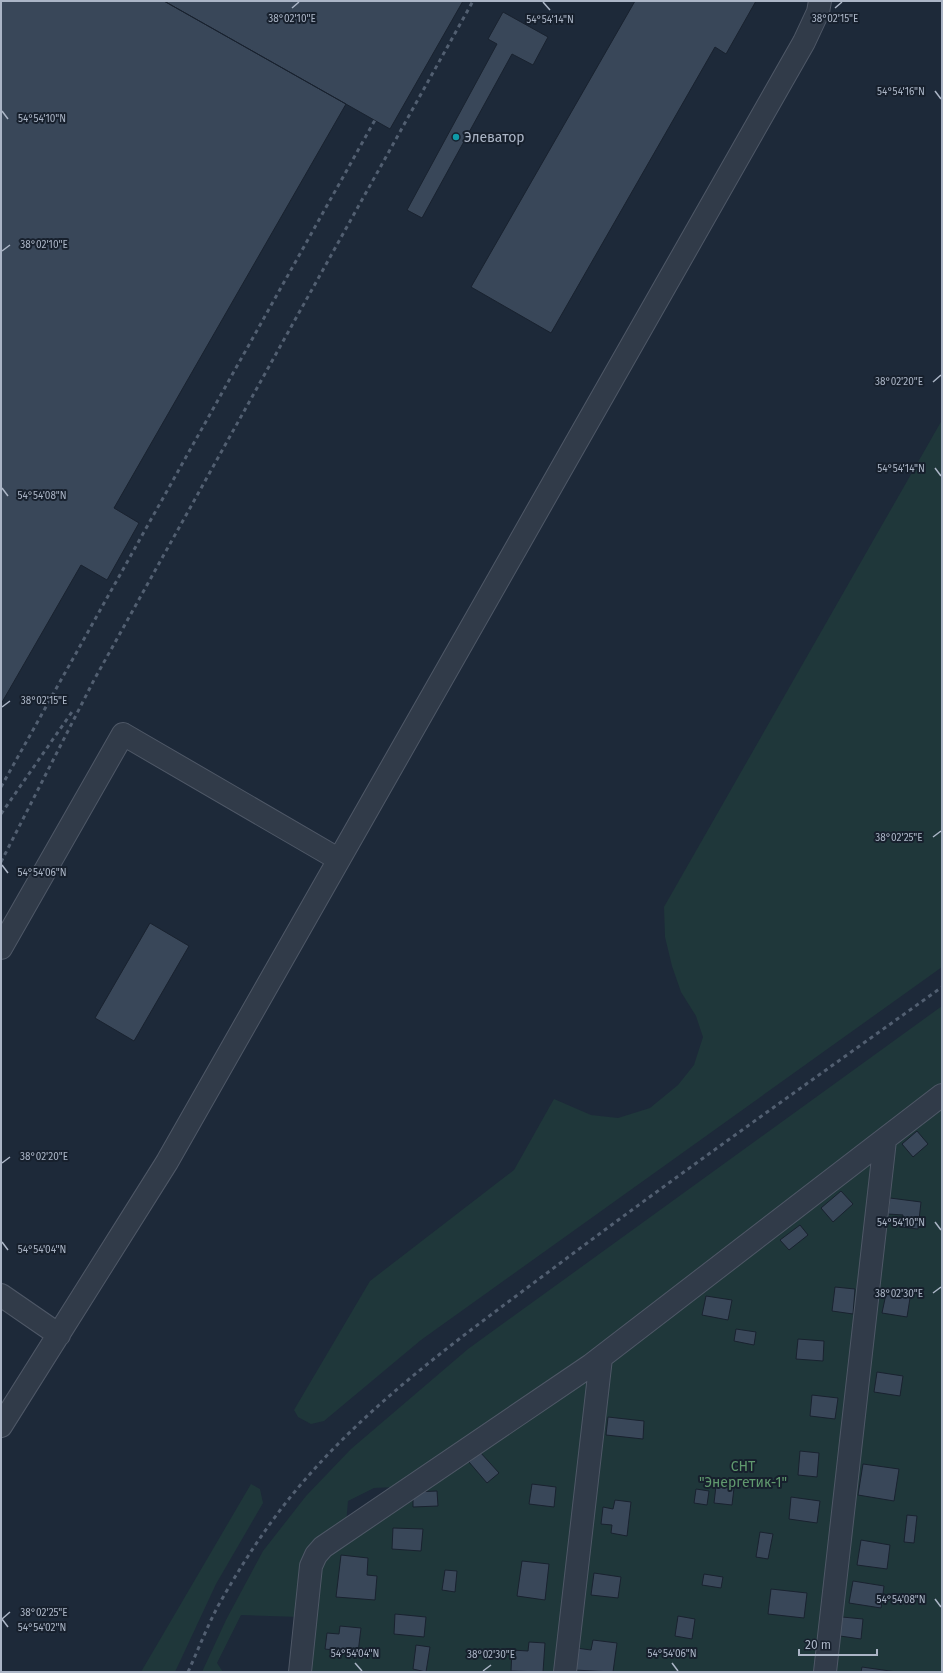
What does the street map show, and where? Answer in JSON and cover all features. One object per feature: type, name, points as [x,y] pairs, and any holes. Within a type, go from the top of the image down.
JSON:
[{"type":"lane","points":[[1,1426],[167,1162],[804,42],[818,12],[820,1]]},
{"type":"lane","points":[[1,948],[123,734],[338,859]]},
{"type":"lane","points":[[300,1672],[312,1566],[316,1555],[323,1547],[560,1388],[942,1095]]},
{"type":"lane","points":[[825,1672],[885,1140]]},
{"type":"lane","points":[[1,1295],[59,1335]]},
{"type":"lane","points":[[565,1672],[601,1358]]},
{"type":"green space","points":[[942,420],[942,967],[421,1340],[324,1421],[311,1424],[298,1417],[294,1410],[370,1281],[514,1170],[554,1099],[591,1115],[618,1118],[650,1108],[678,1085],[694,1065],[703,1037],[696,1016],[681,992],[672,966],[665,937],[664,907]]},
{"type":"green space","name":"СНТ \"Энергетик-1\"","points":[[942,1006],[942,1672],[294,1672],[300,1617],[241,1615],[217,1663],[223,1672],[202,1672],[226,1620],[263,1551],[306,1496],[351,1449],[468,1349]],"holes":[[[395,1487],[346,1524],[348,1501],[374,1488]]]},
{"type":"green space","points":[[251,1484],[260,1489],[263,1503],[216,1584],[175,1672],[141,1672]]},
{"type":"building","points":[[1,1],[164,1],[346,104],[114,508],[139,523],[107,580],[81,565],[1,704]]},
{"type":"building","points":[[164,1],[463,1],[390,129]]},
{"type":"building","points":[[635,1],[756,1],[726,54],[715,47],[551,333],[471,287]]},
{"type":"building","name":"Элеватор","points":[[503,12],[548,37],[533,65],[512,54],[422,218],[407,210],[497,44],[488,39]]},
{"type":"building","points":[[150,923],[189,946],[134,1041],[95,1018]]},
{"type":"building","points":[[917,1131],[928,1144],[913,1157],[902,1144]]},
{"type":"building","points":[[841,1191],[853,1204],[833,1222],[821,1208]]},
{"type":"building","points":[[890,1198],[921,1202],[918,1229],[901,1227],[903,1215],[888,1214]]},
{"type":"building","points":[[800,1225],[808,1235],[789,1250],[780,1240]]},
{"type":"building","points":[[835,1287],[855,1289],[853,1314],[832,1311]]},
{"type":"building","points":[[886,1294],[910,1298],[907,1317],[882,1313]]},
{"type":"building","points":[[706,1296],[732,1300],[728,1320],[702,1315]]},
{"type":"building","points":[[736,1329],[756,1332],[754,1345],[734,1341]]},
{"type":"building","points":[[798,1339],[824,1341],[823,1361],[796,1359]]},
{"type":"building","points":[[877,1372],[903,1376],[900,1396],[874,1392]]},
{"type":"building","points":[[812,1395],[838,1398],[835,1419],[810,1416]]},
{"type":"building","points":[[608,1417],[644,1421],[643,1439],[606,1435]]},
{"type":"building","points":[[800,1451],[819,1453],[817,1477],[798,1475]]},
{"type":"building","points":[[480,1452],[499,1473],[487,1483],[469,1462]]},
{"type":"building","points":[[863,1464],[899,1469],[894,1501],[858,1495]]},
{"type":"building","points":[[532,1484],[556,1487],[554,1507],[529,1504]]},
{"type":"building","points":[[716,1486],[734,1488],[732,1505],[714,1503]]},
{"type":"building","points":[[696,1489],[709,1491],[707,1505],[694,1503]]},
{"type":"building","points":[[437,1491],[438,1506],[413,1507],[413,1492]]},
{"type":"building","points":[[791,1497],[820,1501],[817,1523],[789,1519]]},
{"type":"building","points":[[615,1500],[631,1502],[627,1536],[611,1533],[612,1525],[601,1524],[603,1507],[613,1509]]},
{"type":"building","points":[[907,1515],[917,1516],[914,1543],[904,1542]]},
{"type":"building","points":[[393,1528],[423,1529],[421,1551],[392,1549]]},
{"type":"building","points":[[760,1532],[773,1534],[768,1559],[756,1557]]},
{"type":"building","points":[[861,1540],[890,1545],[887,1569],[857,1565]]},
{"type":"building","points":[[341,1555],[368,1558],[367,1575],[377,1576],[375,1600],[336,1597]]},
{"type":"building","points":[[522,1561],[549,1564],[545,1600],[517,1596]]},
{"type":"building","points":[[445,1570],[457,1571],[455,1592],[442,1590]]},
{"type":"building","points":[[594,1573],[621,1577],[618,1598],[591,1595]]},
{"type":"building","points":[[704,1574],[723,1577],[721,1588],[702,1585]]},
{"type":"building","points":[[853,1581],[884,1586],[881,1608],[849,1603]]},
{"type":"building","points":[[771,1589],[807,1593],[804,1618],[768,1614]]},
{"type":"building","points":[[395,1614],[426,1617],[424,1637],[394,1634]]},
{"type":"building","points":[[678,1616],[695,1619],[692,1639],[675,1636]]},
{"type":"building","points":[[842,1617],[863,1619],[861,1639],[840,1636]]},
{"type":"building","points":[[340,1626],[361,1628],[358,1653],[325,1649],[327,1633],[339,1634]]},
{"type":"building","points":[[593,1640],[617,1643],[613,1672],[574,1670],[576,1648],[591,1650]]},
{"type":"building","points":[[529,1642],[545,1643],[543,1672],[511,1671],[512,1650],[528,1651]]},
{"type":"building","points":[[416,1645],[430,1647],[426,1672],[413,1669]]},
{"type":"building","points":[[862,1667],[897,1672],[861,1672]]},
{"type":"railway","points":[[1,862],[94,680],[473,1]]},
{"type":"railway","points":[[1,787],[375,120]]},
{"type":"railway","points":[[1,814],[74,709]]},
{"type":"railway","points":[[188,1672],[218,1606],[237,1573],[279,1511],[330,1452],[359,1423],[421,1369],[599,1234],[942,987]]},
{"type":"place","name":"Элеватор","points":[[456,137]]}]
